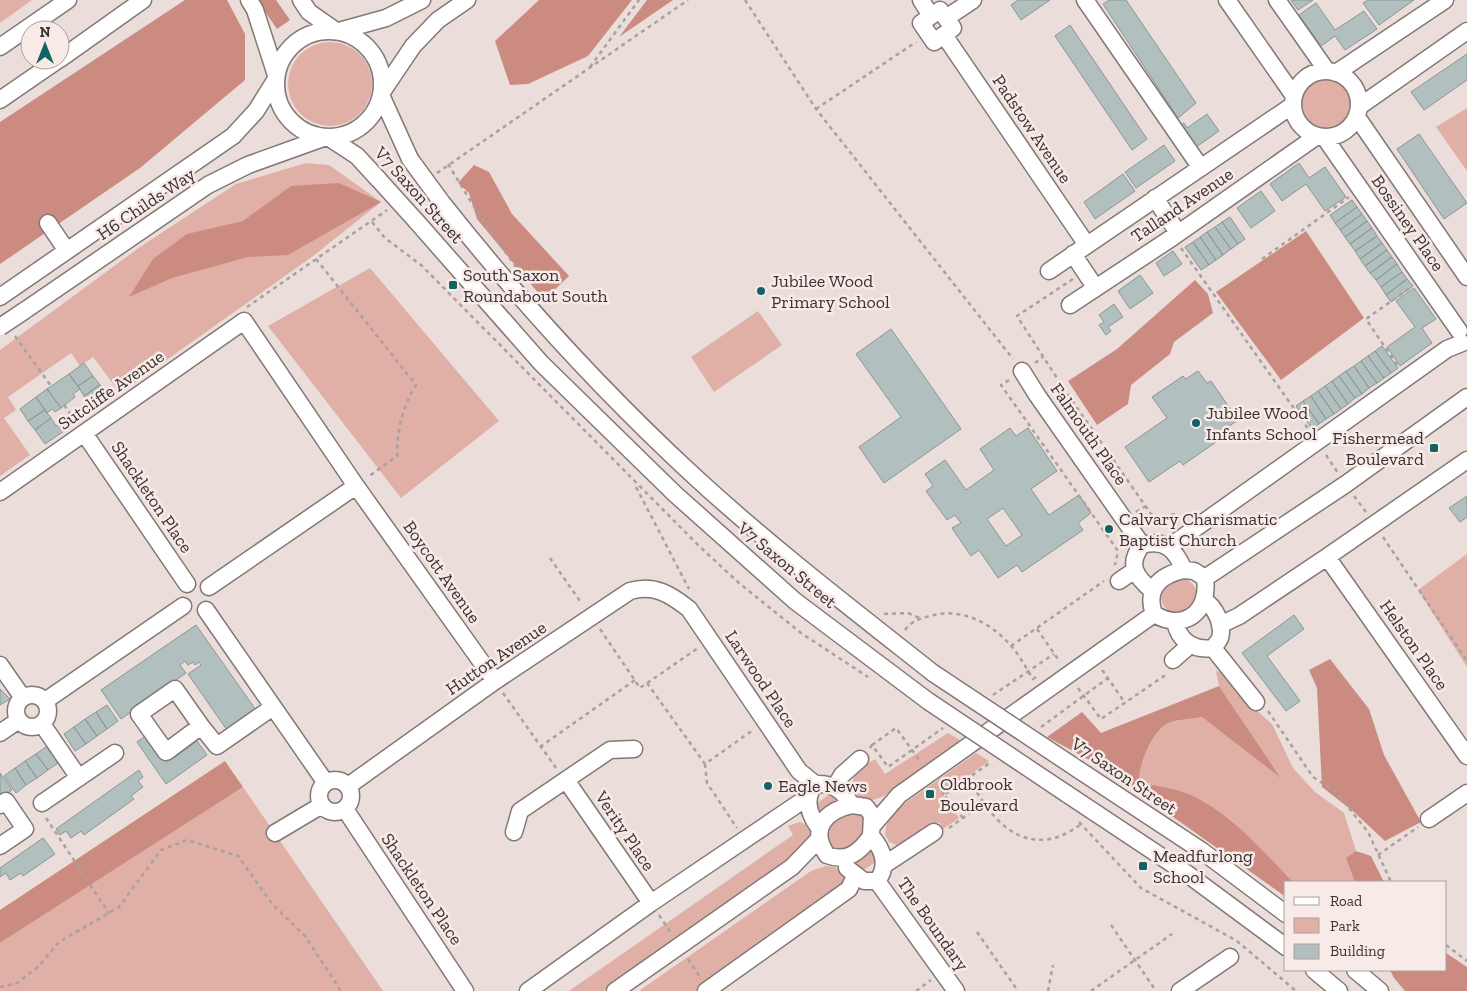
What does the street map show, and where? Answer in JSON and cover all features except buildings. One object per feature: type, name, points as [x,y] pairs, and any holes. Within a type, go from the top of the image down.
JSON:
[{"type":"street","points":[[0,47],[68,0]]},
{"type":"street","points":[[70,51],[143,0]]},
{"type":"street","points":[[249,0],[257,17],[276,77],[277,96],[284,112],[302,129],[327,137],[346,135],[362,126],[374,112],[382,94],[413,46],[438,20],[466,0]]},
{"type":"street","points":[[301,0],[309,12],[337,31],[358,39],[373,53],[381,72],[382,94]]},
{"type":"street","points":[[276,77],[284,56],[297,41],[316,32],[337,31],[386,18],[422,0]]},
{"type":"street","points":[[921,0],[939,17],[953,28],[936,34],[920,23],[939,17],[973,0]]},
{"type":"street","points":[[1085,0],[1201,168]]},
{"type":"street","points":[[1227,0],[1293,101],[1300,124],[1321,137],[1344,132],[1358,112],[1467,31]]},
{"type":"street","points":[[1277,0],[1331,72]]},
{"type":"street","points":[[1331,72],[1445,0]]},
{"type":"street","name":"Padstow Avenue","points":[[936,34],[1080,250],[1084,271],[1094,287]]},
{"type":"street","points":[[0,100],[43,70]]},
{"type":"street","points":[[1293,101],[1298,86],[1306,78],[1316,73],[1331,72],[1346,78],[1354,86],[1358,95],[1358,112]]},
{"type":"street","name":"H6 Childs Way","points":[[6,293],[233,136],[256,111],[276,77]]},
{"type":"street","name":"V7 Saxon Street","points":[[382,94],[410,159],[485,258],[562,345],[694,477],[812,577],[933,673],[1202,851],[1284,912]]},
{"type":"street","name":"Talland Avenue","points":[[1049,271],[1201,168],[1293,101]]},
{"type":"street","name":"Bossiney Place","points":[[1358,112],[1467,277]]},
{"type":"street","name":"H6 Childs Way","points":[[5,328],[24,311],[208,185],[248,164],[327,137]]},
{"type":"street","name":"V7 Saxon Street","points":[[327,137],[357,156],[541,363],[675,494],[795,601],[928,701],[1186,873],[1284,945]]},
{"type":"street","name":"Talland Avenue","points":[[1070,305],[1094,287],[1321,137]]},
{"type":"street","name":"Bossiney Place","points":[[1321,137],[1361,190],[1464,336]]},
{"type":"street","points":[[1155,198],[1178,233]]},
{"type":"street","points":[[48,223],[67,251]]},
{"type":"street","name":"Boycott Avenue","points":[[244,321],[356,486],[495,681]]},
{"type":"street","name":"Sutcliffe Avenue","points":[[0,492],[244,321]]},
{"type":"street","points":[[1168,547],[1464,336]]},
{"type":"street","name":"Falmouth Place","points":[[1022,371],[1142,545]]},
{"type":"street","points":[[1205,578],[1346,484],[1467,397]]},
{"type":"street","name":"Shackleton Place","points":[[84,433],[187,584]]},
{"type":"street","points":[[1220,625],[1239,616],[1467,460]]},
{"type":"street","points":[[209,587],[356,486]]},
{"type":"street","points":[[1153,591],[1143,583],[1135,570],[1134,555],[1142,545],[1156,541],[1168,547],[1180,560],[1184,570]]},
{"type":"street","name":"Helston Place","points":[[1327,557],[1467,756]]},
{"type":"street","points":[[1113,576],[1135,570]]},
{"type":"street","points":[[1184,570],[1194,572],[1205,578],[1207,590],[1205,601],[1198,611],[1187,619],[1165,621],[1154,614],[1150,603],[1153,591],[1159,581],[1170,573],[1184,570]]},
{"type":"street","points":[[199,581],[209,587],[212,599],[206,610],[193,612],[183,606],[181,594],[187,584],[199,581]]},
{"type":"street","name":"Hutton Avenue","points":[[348,786],[495,681],[630,591],[644,587],[656,588],[674,596]]},
{"type":"street","name":"Larwood Place","points":[[674,596],[689,609],[799,771],[815,784]]},
{"type":"street","points":[[1175,621],[1177,632],[1190,645],[1202,650],[1213,648],[1220,638],[1220,625],[1212,606],[1205,601]]},
{"type":"street","points":[[45,701],[183,606]]},
{"type":"street","points":[[206,610],[326,783]]},
{"type":"street","points":[[792,867],[834,857],[853,855],[899,795],[1021,710],[1074,682],[1154,614]]},
{"type":"street","points":[[1171,666],[1190,645]]},
{"type":"street","points":[[1213,648],[1256,702]]},
{"type":"street","points":[[0,664],[23,698]]},
{"type":"street","points":[[34,695],[45,701],[48,713],[42,724],[31,727],[19,720],[17,706],[23,698],[34,695]]},
{"type":"street","points":[[202,726],[216,746],[273,707]]},
{"type":"street","points":[[0,732],[19,720]]},
{"type":"street","points":[[42,724],[79,778]]},
{"type":"street","points":[[514,832],[520,811],[610,750],[634,749]]},
{"type":"street","points":[[42,803],[116,753]]},
{"type":"street","points":[[836,787],[842,775],[860,759]]},
{"type":"street","points":[[337,780],[348,786],[351,798],[345,809],[332,812],[322,806],[320,792],[326,783],[337,780]]},
{"type":"street","name":"Verity Place","points":[[566,780],[651,904]]},
{"type":"street","points":[[827,783],[836,787],[872,815],[872,831],[884,865],[883,874],[878,881],[864,881],[855,876],[834,857],[819,834],[807,801],[808,792],[815,784],[827,783]]},
{"type":"street","points":[[1429,819],[1467,792]]},
{"type":"street","points":[[615,991],[792,867],[819,834],[828,816],[836,810],[899,795]]},
{"type":"street","points":[[0,805],[6,801],[25,829],[0,846]]},
{"type":"street","points":[[528,991],[651,904],[799,804],[807,801]]},
{"type":"street","points":[[275,833],[322,806]]},
{"type":"street","name":"Shackleton Place","points":[[345,809],[465,991]]},
{"type":"street","points":[[884,865],[934,832]]},
{"type":"street","points":[[708,990],[849,889],[855,876]]},
{"type":"street","name":"The Boundary","points":[[878,881],[956,991]]},
{"type":"street","points":[[1180,991],[1230,957]]},
{"type":"street","points":[[1315,971],[1339,991]]},
{"type":"street","points":[[1356,971],[1380,991]]},
{"type":"path","points":[[588,70],[639,0]]},
{"type":"path","points":[[433,176],[688,0]]},
{"type":"path","points":[[745,0],[816,110],[1022,371]]},
{"type":"path","points":[[816,110],[936,34]]},
{"type":"path","points":[[448,164],[519,272]]},
{"type":"path","points":[[1262,259],[1361,190]]},
{"type":"path","points":[[372,222],[394,204]]},
{"type":"path","points":[[316,259],[416,385],[406,402],[400,422],[397,456],[356,486]]},
{"type":"path","points":[[1084,271],[1017,316],[1151,514],[1155,518],[1175,514]]},
{"type":"path","points":[[1406,379],[1366,319],[1422,279]]},
{"type":"path","points":[[5,328],[51,386]]},
{"type":"path","points":[[1011,646],[1113,576],[1118,551],[1001,385],[1043,357]]},
{"type":"path","points":[[64,405],[84,433]]},
{"type":"path","points":[[634,484],[689,588],[689,609]]},
{"type":"path","points":[[550,558],[640,688],[710,640]]},
{"type":"path","points":[[877,609],[885,614],[908,613],[920,618]]},
{"type":"path","points":[[905,630],[910,623],[920,618],[938,614],[969,615],[982,622],[1011,646],[1033,679],[1040,674]]},
{"type":"path","points":[[1037,629],[1101,719],[1125,703],[1171,666]]},
{"type":"path","points":[[1029,672],[1054,654]]},
{"type":"path","points":[[1053,666],[1060,662]]},
{"type":"path","points":[[1097,675],[1103,671],[1125,703]]},
{"type":"path","points":[[1038,728],[1108,678]]},
{"type":"path","points":[[540,747],[635,680]]},
{"type":"path","points":[[495,681],[540,747],[566,780]]},
{"type":"path","points":[[1074,682],[1084,684]]},
{"type":"path","points":[[647,683],[705,764],[707,783],[745,840]]},
{"type":"path","points":[[1256,702],[1265,708],[1313,777],[1336,792],[1368,832],[1390,881]]},
{"type":"path","points":[[705,764],[765,721]]},
{"type":"path","points":[[860,759],[872,745],[896,728],[912,750]]},
{"type":"path","points":[[872,745],[888,767],[940,730]]},
{"type":"path","points":[[963,818],[944,795],[989,764]]},
{"type":"path","points":[[968,779],[993,816],[1011,833],[1029,839],[1055,838],[1068,834],[1081,824]]},
{"type":"path","points":[[42,803],[40,810],[109,914]]},
{"type":"path","points":[[934,832],[937,836],[984,803]]},
{"type":"path","points":[[1378,855],[1429,819]]},
{"type":"path","points":[[1077,820],[1140,888],[1238,941],[1296,991]]},
{"type":"path","points":[[0,987],[18,983],[38,967],[59,942],[79,928],[109,914],[118,907],[161,850],[187,840],[238,856],[273,905],[305,936],[341,991]]},
{"type":"path","points":[[1110,925],[1156,991]]},
{"type":"path","points":[[977,932],[1018,991]]},
{"type":"path","points":[[1091,991],[1172,934]]},
{"type":"path","points":[[1447,946],[1467,961]]},
{"type":"path","points":[[1048,991],[1052,965]]},
{"type":"green space","points":[[0,0],[32,0],[0,23]]},
{"type":"green space","points":[[330,42],[346,45],[360,54],[369,68],[372,84],[369,100],[360,114],[346,123],[330,126],[314,123],[300,114],[291,100],[288,84],[291,68],[300,54],[314,45]]},
{"type":"green space","points":[[1323,77],[1333,77],[1347,85],[1353,94],[1355,104],[1353,114],[1347,123],[1333,131],[1323,131],[1313,126],[1306,119],[1301,109],[1301,99],[1306,89],[1313,82]]},
{"type":"green space","points":[[1467,108],[1467,171],[1436,127]]},
{"type":"green space","points":[[306,163],[329,165],[381,202],[313,256],[120,393],[93,357],[80,366],[71,353],[8,397],[16,410],[4,418],[30,455],[0,476],[0,350],[140,247],[236,184]]},
{"type":"green space","points":[[370,268],[499,421],[401,498],[268,326]]},
{"type":"green space","points":[[758,311],[782,345],[714,392],[691,357]]},
{"type":"green space","points":[[1467,554],[1467,667],[1418,590]]},
{"type":"green space","points":[[1179,578],[1191,584],[1197,596],[1191,608],[1179,614],[1167,608],[1161,596],[1167,584]]},
{"type":"green space","points":[[1216,671],[1227,673],[1248,703],[1272,724],[1293,768],[1315,792],[1344,813],[1356,851],[1347,858],[1355,881],[1292,881],[1238,828],[1183,792],[1139,781],[1144,756],[1158,731],[1171,722],[1202,717],[1280,776],[1219,686]]},
{"type":"green space","points":[[948,733],[963,742],[884,796],[873,800],[859,798],[853,785],[853,779],[863,767],[875,759],[885,774]]},
{"type":"green space","points":[[976,753],[989,761],[942,795],[959,818],[943,829],[939,822],[905,844],[899,846],[889,842],[885,834],[888,818],[894,811]]},
{"type":"green space","points":[[243,787],[383,991],[0,991],[0,943]]},
{"type":"green space","points":[[831,793],[840,802],[821,815],[816,804]]},
{"type":"green space","points":[[849,814],[861,815],[865,820],[862,841],[842,851],[830,849],[826,835],[830,827],[838,819]]},
{"type":"green space","points":[[800,822],[807,825],[814,836],[789,866],[603,991],[569,991],[793,835],[788,826]]},
{"type":"green space","points":[[874,849],[879,860],[862,871],[854,863]]},
{"type":"green space","points":[[826,866],[835,867],[844,876],[844,884],[839,891],[696,991],[639,991],[811,871]]},
{"type":"shaded area","points":[[185,0],[227,0],[245,34],[245,80],[140,168],[0,264],[0,122]]},
{"type":"shaded area","points":[[257,0],[276,0],[290,20],[277,29]]},
{"type":"shaded area","points":[[539,0],[632,0],[588,56],[528,84],[510,85],[495,41]]},
{"type":"shaded area","points":[[647,0],[673,0],[619,37]]},
{"type":"shaded area","points":[[474,165],[489,172],[512,214],[569,276],[544,300],[477,219],[469,193],[458,183]]},
{"type":"shaded area","points":[[339,183],[381,202],[288,255],[248,257],[172,278],[129,297],[153,259],[187,234],[243,221],[291,186]]},
{"type":"shaded area","points":[[1306,231],[1364,318],[1281,380],[1216,292]]},
{"type":"shaded area","points":[[1195,280],[1208,294],[1213,313],[1174,342],[1170,354],[1131,385],[1128,404],[1097,425],[1068,381],[1117,349]]},
{"type":"shaded area","points":[[1330,659],[1369,709],[1384,755],[1421,822],[1385,841],[1354,812],[1322,787],[1317,688],[1309,670]]},
{"type":"shaded area","points":[[1219,686],[1281,778],[1202,717],[1171,722],[1158,731],[1144,756],[1139,781],[1183,792],[1199,799],[1229,819],[1292,881],[1284,881],[1284,896],[1104,768],[1047,737],[1082,712],[1101,733]]},
{"type":"shaded area","points":[[225,761],[243,787],[0,943],[0,910]]},
{"type":"shaded area","points":[[1356,851],[1371,856],[1384,881],[1355,881],[1346,858]]},
{"type":"shaded area","points":[[1447,954],[1467,967],[1467,991],[1405,991],[1390,971],[1447,971]]},
{"type":"place","name":"South Saxon Roundabout South","points":[[453,285]]},
{"type":"place","name":"Jubilee Wood Primary School","points":[[761,291]]},
{"type":"place","name":"Jubilee Wood Infants School","points":[[1196,423]]},
{"type":"place","name":"Fishermead Boulevard","points":[[1434,448]]},
{"type":"place","name":"Calvary Charismatic Baptist Church","points":[[1109,529]]},
{"type":"place","name":"Eagle News","points":[[768,786]]},
{"type":"place","name":"Oldbrook Boulevard","points":[[930,794]]},
{"type":"place","name":"Meadfurlong School","points":[[1143,866]]}]
